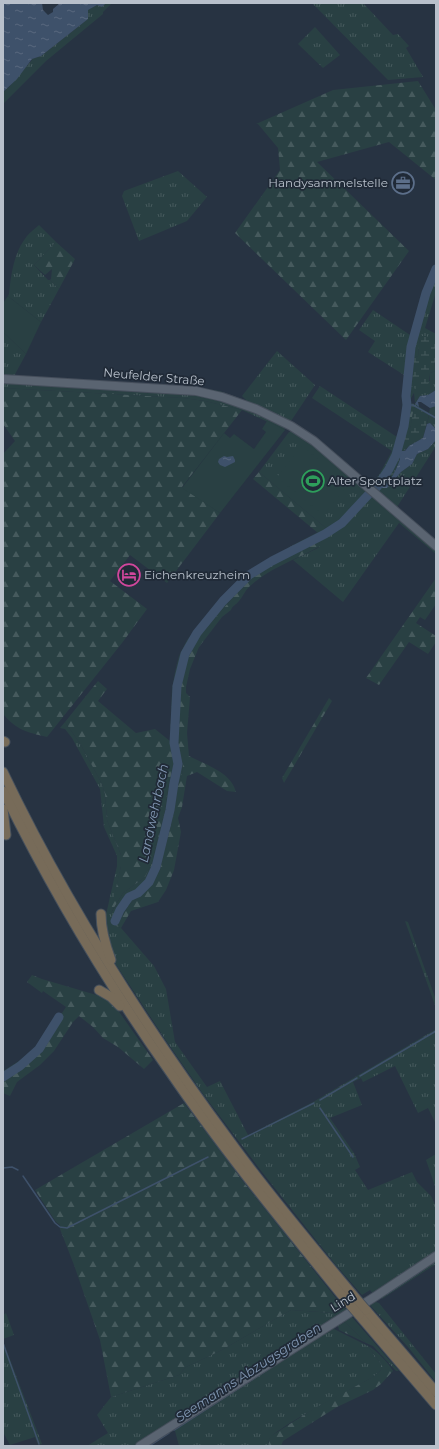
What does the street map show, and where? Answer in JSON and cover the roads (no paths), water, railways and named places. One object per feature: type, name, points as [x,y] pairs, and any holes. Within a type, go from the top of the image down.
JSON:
[{"type":"highway","points":[[3,772],[70,900],[118,980],[162,1046],[233,1146],[349,1297],[436,1405]]},
{"type":"highway","points":[[3,791],[40,862],[89,949],[147,1040]]},
{"type":"highway","points":[[3,809],[6,835]]},
{"type":"highway","points":[[100,914],[101,929],[104,941],[118,980]]},
{"type":"highway","points":[[99,990],[116,1001],[147,1040],[223,1146],[295,1238],[349,1297]]},
{"type":"highway","points":[[362,1313],[436,1392]]},
{"type":"main road","name":"Neufelder Straße","points":[[3,379],[196,391],[222,397],[256,409],[291,426],[314,441],[436,546]]},
{"type":"main road","name":"Lind","points":[[140,1446],[376,1296],[436,1256]]},
{"type":"water","points":[[3,3],[42,3],[43,10],[48,15],[53,12],[53,9],[60,3],[106,3],[102,7],[97,5],[88,10],[88,19],[41,56],[32,59],[17,79],[3,92]]},
{"type":"water","points":[[436,390],[436,406],[430,408],[421,402],[418,402],[419,407],[415,404],[420,396],[428,395]]},
{"type":"water","points":[[430,423],[436,429],[436,440],[428,449],[417,454],[412,464],[401,472],[387,488],[381,488],[378,486],[381,483],[386,484],[391,478],[400,459],[397,453],[399,448],[401,451],[405,451],[409,446],[423,438],[427,424]]},
{"type":"water","points":[[224,456],[233,456],[235,462],[225,467],[220,465],[218,462],[219,459]]},
{"type":"waterway","name":"Landwehrbach","points":[[377,487],[396,455],[404,426],[411,347],[426,293],[436,269]]},
{"type":"waterway","points":[[407,405],[413,405],[436,418]]},
{"type":"waterway","name":"Landwehrbach","points":[[115,921],[120,910],[129,897],[138,893],[149,882],[156,867],[170,810],[178,764],[174,743],[177,686],[185,654],[197,633],[223,601],[249,575],[272,561],[325,534],[342,523],[368,495]]},
{"type":"waterway","name":"Landwehrbach","points":[[3,1077],[20,1066],[39,1049],[59,1017]]},
{"type":"waterway","name":"Seemanns Abzugsgraben","points":[[360,1076],[436,1031]]},
{"type":"waterway","name":"Seemanns Abzugsgraben","points":[[320,1100],[357,1078]]},
{"type":"waterway","name":"Seemanns Abzugsgraben","points":[[242,1139],[314,1103]]},
{"type":"waterway","points":[[320,1108],[353,1157]]},
{"type":"waterway","name":"Seemanns Abzugsgraben","points":[[23,1176],[55,1223],[60,1227],[67,1228],[208,1157]]},
{"type":"waterway","name":"Seemanns Abzugsgraben","points":[[3,1168],[12,1167],[18,1170]]},
{"type":"waterway","name":"Seemanns Abzugsgraben","points":[[432,1264],[436,1261]]},
{"type":"waterway","name":"Seemanns Abzugsgraben","points":[[387,1294],[427,1267]]},
{"type":"waterway","points":[[3,1343],[39,1444]]},
{"type":"waterway","name":"Seemanns Abzugsgraben","points":[[174,1430],[270,1368]]},
{"type":"waterway","name":"Seemanns Abzugsgraben","points":[[149,1446],[169,1433]]},
{"type":"place","name":"Handysammelstelle","points":[[403,183]]},
{"type":"place","name":"Alter Sportplatz","points":[[313,481]]},
{"type":"place","name":"Eichenkreuzheim","points":[[129,575]]}]
